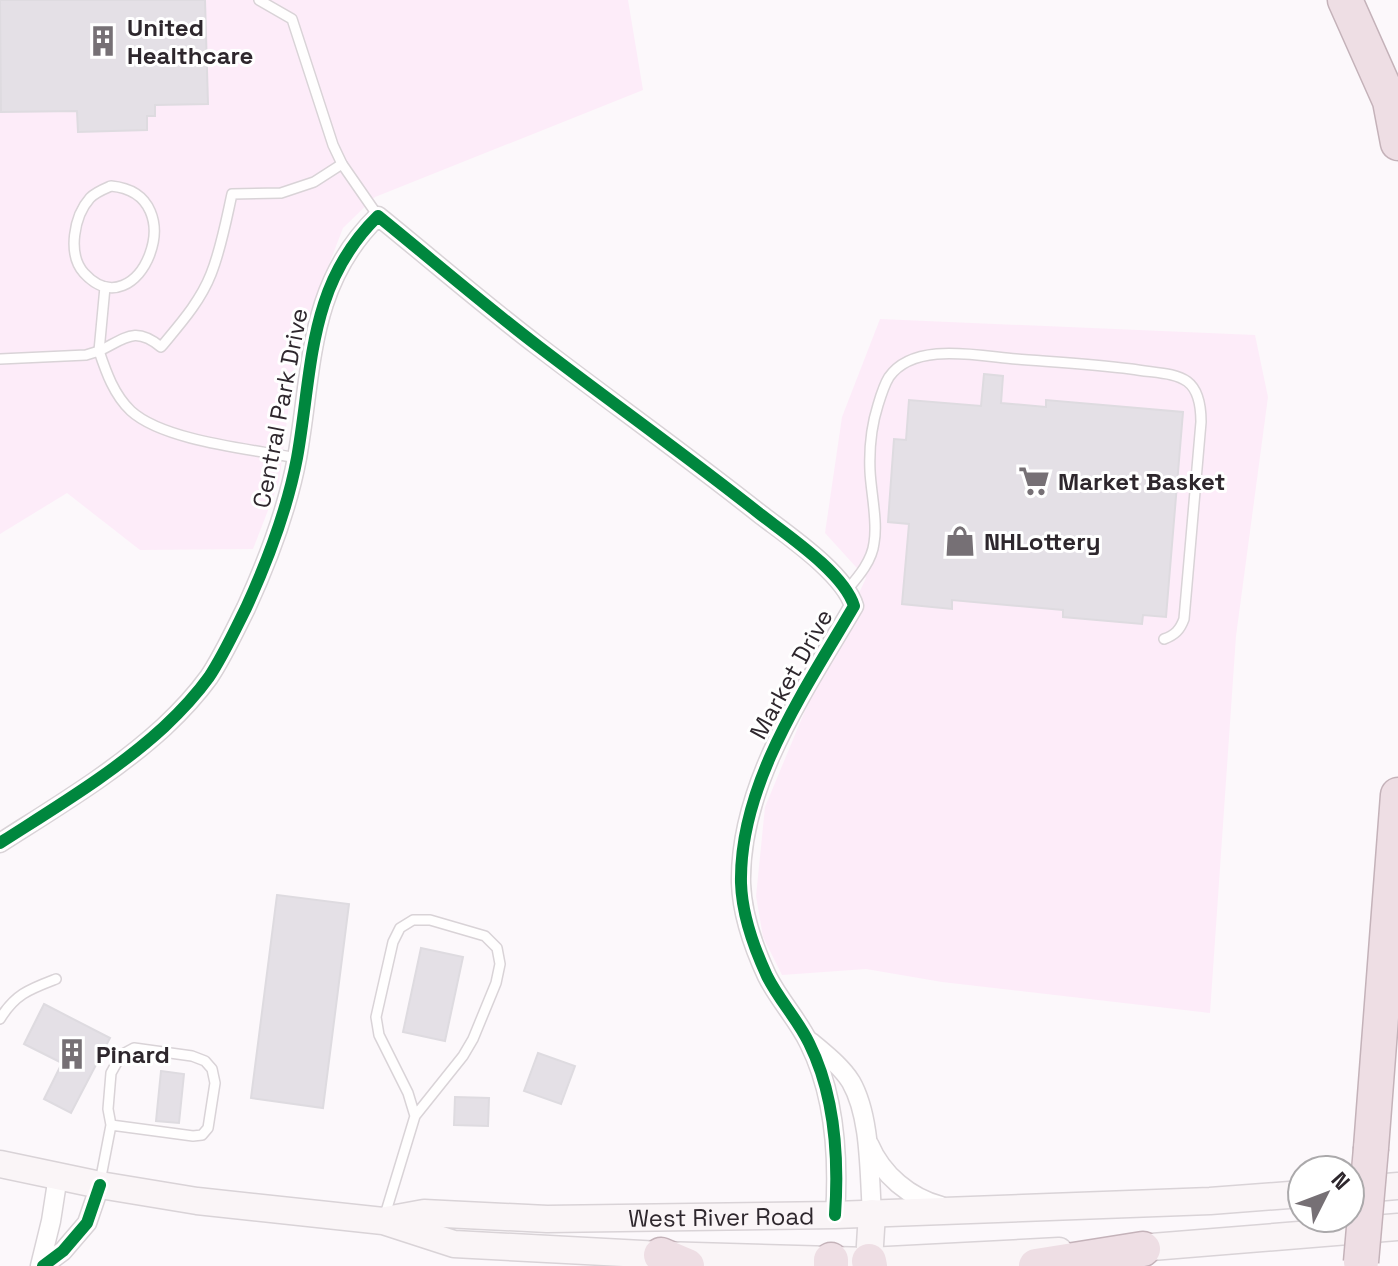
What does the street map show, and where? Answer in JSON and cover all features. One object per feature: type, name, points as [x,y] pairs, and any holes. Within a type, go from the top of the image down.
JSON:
[{"type":"highway","points":[[1345,0],[1390,101],[1398,143]]},
{"type":"highway","points":[[1361,1264],[1398,795]]},
{"type":"highway","points":[[1036,1266],[1143,1249]]},
{"type":"main road","name":"West River Road","points":[[0,1164],[197,1201],[383,1221],[454,1244],[674,1261],[870,1264],[1033,1252],[1143,1249],[1398,1227]]},
{"type":"main road","points":[[1366,1189],[1398,1186]]},
{"type":"main road","name":"West River Road","points":[[383,1221],[424,1213],[547,1219],[835,1215],[1210,1201],[1286,1195]]},
{"type":"main road","points":[[870,1264],[872,1213]]},
{"type":"main road","points":[[831,1263],[835,1215]]},
{"type":"street","name":"Central Park Drive","points":[[0,843],[93,782],[165,727],[207,680],[223,655],[263,570],[280,525],[297,458],[315,328],[325,297],[339,264],[365,228],[378,216]]},
{"type":"street","name":"Market Drive","points":[[378,216],[536,344],[817,559],[847,590],[854,606],[801,698],[762,780],[750,820],[741,885],[758,956],[778,996],[809,1040],[843,1071],[851,1083],[862,1112],[872,1213]]},
{"type":"street","name":"Market Drive","points":[[809,1040],[825,1086],[833,1128],[837,1174],[835,1215]]},
{"type":"street","name":"Market Drive","points":[[866,1137],[879,1163],[907,1191],[938,1205],[960,1209]]},
{"type":"street","points":[[42,1266],[58,1176]]},
{"type":"street","points":[[42,1266],[63,1251],[87,1223],[100,1185]]},
{"type":"lane","points":[[259,0],[292,19],[325,123],[342,164],[378,216]]},
{"type":"lane","points":[[0,359],[86,355],[140,334],[161,347],[187,316],[211,277],[232,194],[281,193],[314,182],[342,164]]},
{"type":"lane","points":[[111,186],[125,187],[136,193],[151,215],[153,246],[142,271],[132,281],[105,287],[82,271],[76,259],[74,241],[77,223],[91,197],[111,186]]},
{"type":"lane","points":[[105,287],[99,351],[108,377],[129,410],[162,430],[297,458]]},
{"type":"lane","points":[[847,590],[874,548],[870,436],[890,376],[911,358],[927,354],[958,354],[1176,376],[1189,381],[1196,391],[1201,406],[1201,422],[1184,619],[1181,628],[1164,639]]},
{"type":"lane","points":[[383,1221],[415,1116],[473,1039],[496,983],[500,964],[497,948],[485,936],[430,920],[413,920],[400,928],[393,942],[376,1017],[379,1035],[408,1093],[415,1116]]},
{"type":"lane","points":[[0,1019],[12,1001],[25,991],[56,979]]},
{"type":"lane","points":[[100,1185],[111,1125],[108,1109],[111,1073],[121,1055],[134,1048],[192,1056],[205,1061],[212,1069],[215,1083],[208,1128],[202,1135],[111,1125]]},
{"type":"shaded area","points":[[0,0],[628,0],[643,90],[375,197],[343,228],[296,350],[279,482],[253,549],[140,550],[67,493],[0,534]]},
{"type":"shaded area","points":[[880,319],[1255,335],[1268,397],[1236,636],[1210,1013],[942,982],[866,969],[782,975],[763,937],[756,896],[765,807],[814,689],[866,578],[825,533],[842,417]]},
{"type":"building","name":"United Healthcare","points":[[0,0],[205,0],[208,104],[155,105],[155,116],[147,116],[147,130],[78,132],[77,111],[1,112]]},
{"type":"building","name":"Market Basket","points":[[984,374],[1003,376],[1001,403],[1046,407],[1046,400],[1183,412],[1166,617],[1143,615],[1142,624],[1063,617],[1063,610],[952,600],[952,609],[902,604],[909,524],[888,522],[894,439],[906,440],[909,400],[981,406]]},
{"type":"building","points":[[277,895],[349,904],[323,1108],[251,1098]]},
{"type":"building","points":[[421,948],[463,957],[445,1041],[403,1032]]},
{"type":"building","name":"Pinard","points":[[44,1004],[110,1038],[71,1113],[44,1099],[62,1063],[24,1044]]},
{"type":"building","points":[[538,1053],[575,1066],[561,1104],[524,1091]]},
{"type":"building","points":[[161,1071],[184,1074],[179,1123],[156,1121]]},
{"type":"building","points":[[455,1097],[489,1098],[488,1126],[454,1125]]},
{"type":"cycle path","points":[[0,843],[126,759],[188,703],[214,669],[254,590],[282,516],[297,458],[311,361],[325,299],[355,243],[378,216],[518,330],[799,544],[839,581],[854,606],[797,704],[763,773],[743,846],[741,883],[746,919],[762,965],[805,1035],[825,1084],[835,1149],[835,1215]]},
{"type":"cycle path","points":[[43,1266],[63,1251],[87,1223],[100,1185]]},
{"type":"place","name":"United Healthcare","points":[[103,41]]},
{"type":"place","name":"Market Basket","points":[[1034,481]]},
{"type":"place","name":"NHLottery","points":[[960,541]]},
{"type":"place","name":"Pinard","points":[[72,1054]]}]
